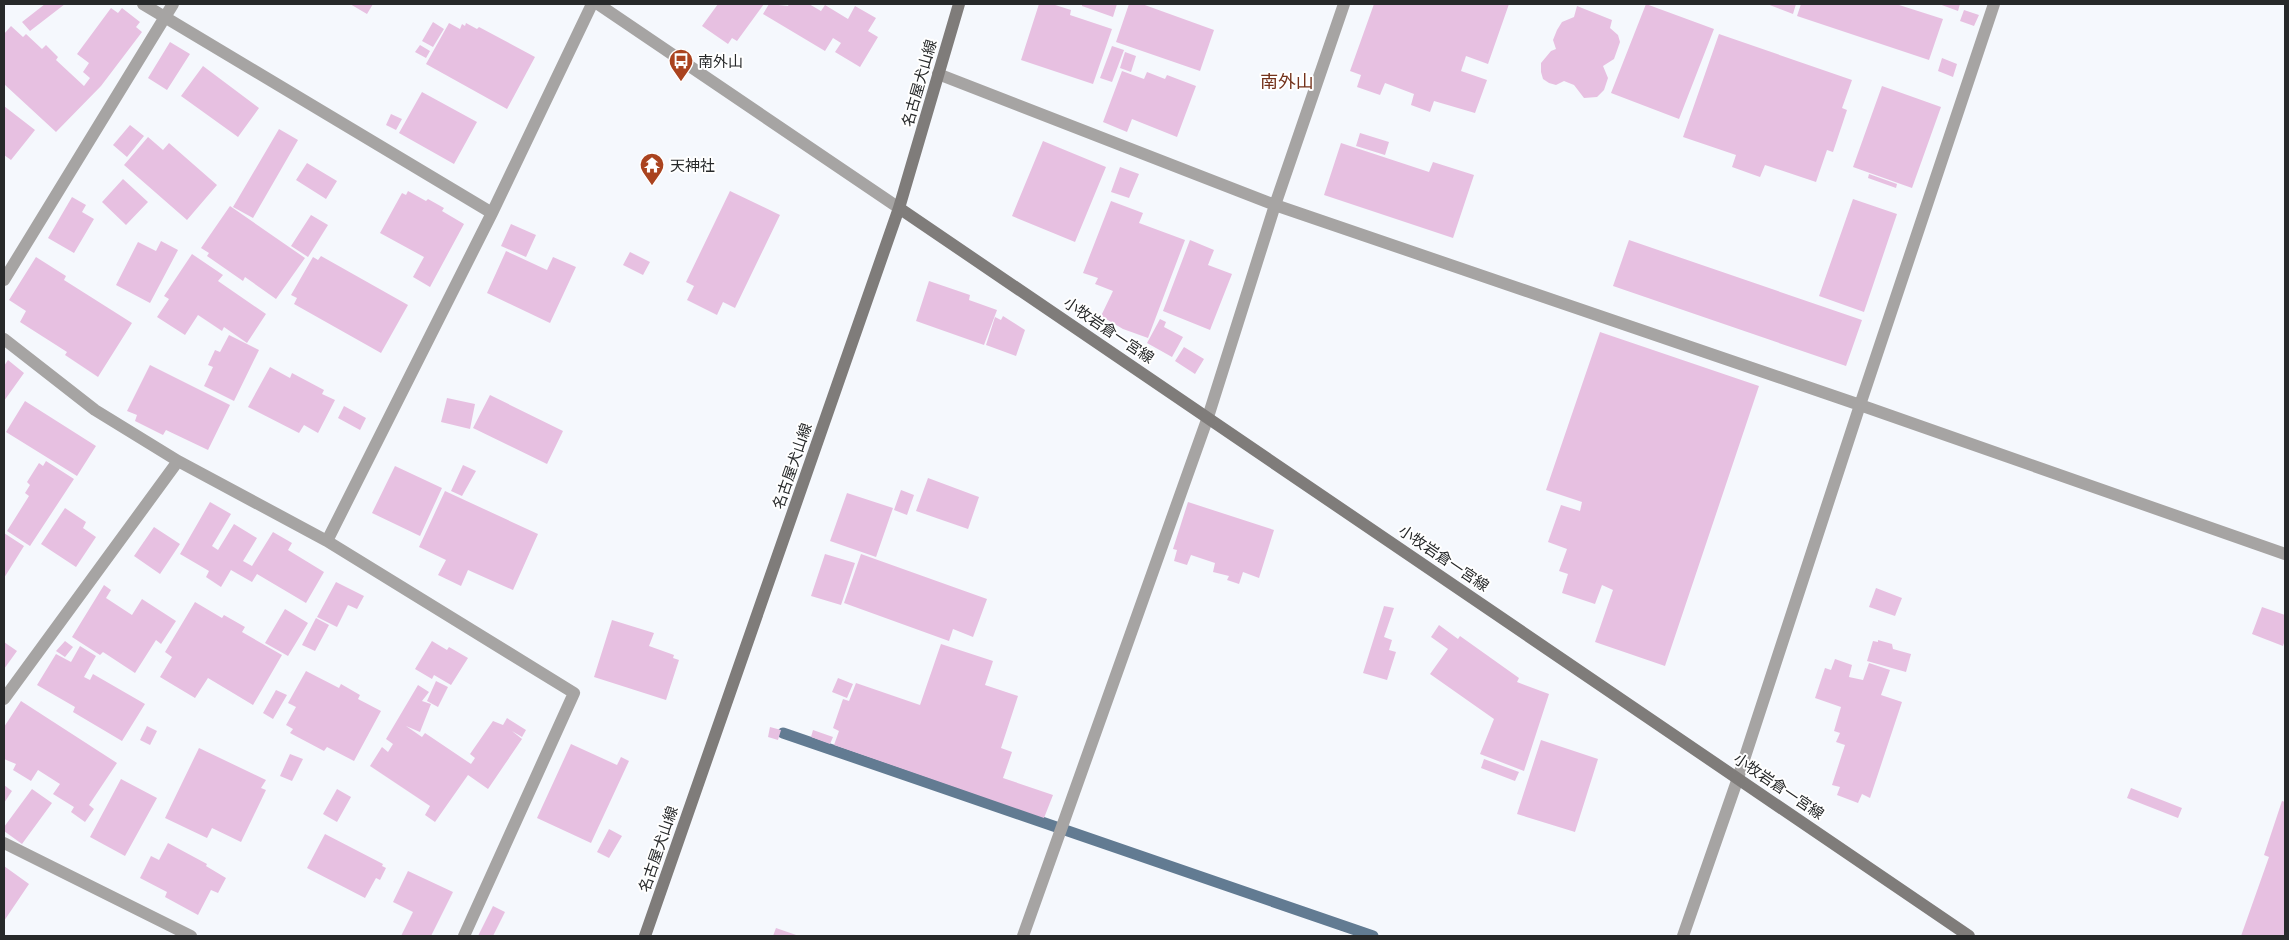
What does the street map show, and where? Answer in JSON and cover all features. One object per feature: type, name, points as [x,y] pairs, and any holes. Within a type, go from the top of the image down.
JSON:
[{"type":"main road","name":"名古屋犬山線","points":[[645,936],[899,208],[959,4]]},
{"type":"main road","name":"小牧岩倉一宮線","points":[[899,208],[1969,936]]},
{"type":"street","points":[[143,4],[492,213]]},
{"type":"street","points":[[4,280],[173,4]]},
{"type":"street","points":[[327,542],[492,213],[592,4]]},
{"type":"street","points":[[598,4],[899,208]]},
{"type":"street","points":[[1023,936],[1208,417],[1275,204],[1344,4]]},
{"type":"street","points":[[1683,936],[1738,778],[1994,4]]},
{"type":"street","points":[[938,74],[1275,204],[1860,405],[2285,554]]},
{"type":"street","points":[[4,339],[95,410],[178,461],[327,542],[574,693],[464,936]]},
{"type":"street","points":[[4,699],[178,461]]},
{"type":"street","points":[[4,843],[191,936]]},
{"type":"building","points":[[45,4],[65,4],[30,31],[22,22]]},
{"type":"building","points":[[350,4],[373,4],[367,14]]},
{"type":"building","points":[[718,4],[764,4],[737,41],[732,38],[728,44],[702,26]]},
{"type":"building","points":[[769,4],[788,6],[789,4],[809,4],[821,11],[825,5],[848,19],[855,6],[876,18],[868,31],[878,37],[860,67],[835,52],[841,43],[833,38],[825,51],[763,14]]},
{"type":"building","points":[[1039,4],[1052,4],[1071,10],[1070,15],[1112,29],[1093,84],[1021,60]]},
{"type":"building","points":[[1082,4],[1117,4],[1113,17],[1082,6]]},
{"type":"building","points":[[1129,4],[1142,4],[1214,30],[1200,71],[1116,42]]},
{"type":"building","points":[[1374,4],[1509,4],[1488,64],[1466,56],[1461,71],[1487,80],[1475,113],[1434,101],[1430,112],[1411,105],[1414,94],[1385,83],[1380,95],[1357,87],[1361,75],[1350,71]]},
{"type":"building","points":[[1646,4],[1714,29],[1679,119],[1611,93]]},
{"type":"building","points":[[1767,4],[1796,4],[1793,14]]},
{"type":"building","points":[[1801,4],[1896,4],[1943,19],[1929,60],[1797,16]]},
{"type":"building","points":[[1939,4],[1960,4],[1958,11]]},
{"type":"building","points":[[1577,6],[1612,20],[1610,28],[1618,35],[1620,42],[1614,59],[1603,66],[1608,78],[1604,90],[1597,97],[1584,98],[1574,85],[1564,81],[1556,85],[1549,83],[1543,79],[1541,72],[1541,63],[1551,51],[1556,49],[1553,40],[1557,30],[1562,22],[1574,17]]},
{"type":"building","points":[[111,8],[118,13],[122,8],[140,22],[136,27],[142,32],[101,86],[56,132],[4,84],[4,34],[11,26],[23,37],[26,34],[42,49],[46,45],[58,57],[56,60],[84,86],[90,78],[83,72],[89,63],[77,54]]},
{"type":"building","points":[[1964,10],[1979,15],[1974,26],[1960,21]]},
{"type":"building","points":[[433,22],[444,29],[433,47],[422,41]]},
{"type":"building","points":[[449,23],[460,29],[462,24],[465,26],[466,23],[477,29],[479,27],[535,57],[507,109],[426,64]]},
{"type":"building","points":[[1719,34],[1852,80],[1842,108],[1847,110],[1833,152],[1827,150],[1816,182],[1765,165],[1760,177],[1732,167],[1736,155],[1683,137]]},
{"type":"building","points":[[170,42],[190,54],[167,90],[148,78]]},
{"type":"building","points":[[420,45],[430,51],[426,58],[415,52]]},
{"type":"building","points":[[1112,46],[1124,50],[1112,82],[1100,78]]},
{"type":"building","points":[[1125,52],[1136,56],[1131,72],[1120,68]]},
{"type":"building","points":[[1942,58],[1957,64],[1953,77],[1938,71]]},
{"type":"building","points":[[203,66],[259,108],[238,137],[181,96]]},
{"type":"building","points":[[1122,71],[1144,79],[1147,72],[1165,79],[1167,75],[1196,86],[1177,137],[1132,119],[1127,132],[1103,122]]},
{"type":"building","points":[[1882,86],[1941,107],[1912,188],[1853,167]]},
{"type":"building","points":[[422,92],[477,122],[454,164],[399,133]]},
{"type":"building","points":[[4,106],[35,130],[11,160],[4,155]]},
{"type":"building","points":[[391,114],[402,119],[396,130],[386,125]]},
{"type":"building","points":[[130,125],[144,136],[127,157],[113,145]]},
{"type":"building","points":[[279,129],[298,140],[253,218],[233,207]]},
{"type":"building","points":[[1360,133],[1389,142],[1385,155],[1356,146]]},
{"type":"building","points":[[148,137],[163,150],[169,143],[217,185],[187,220],[124,165]]},
{"type":"building","points":[[1043,141],[1106,167],[1075,242],[1012,216]]},
{"type":"building","points":[[1341,143],[1429,172],[1433,162],[1474,175],[1453,238],[1324,195]]},
{"type":"building","points":[[307,163],[337,181],[326,199],[296,180]]},
{"type":"building","points":[[1120,167],[1139,174],[1129,198],[1111,192]]},
{"type":"building","points":[[1869,174],[1897,184],[1896,188],[1868,178]]},
{"type":"building","points":[[123,179],[148,202],[126,225],[102,202]]},
{"type":"building","points":[[408,191],[444,208],[442,211],[464,224],[430,287],[413,277],[424,257],[380,233],[402,193],[406,195]]},
{"type":"building","points":[[730,191],[780,215],[735,308],[723,302],[717,315],[687,300],[694,286],[686,282]]},
{"type":"building","points":[[72,197],[86,205],[82,212],[94,219],[74,253],[48,238]]},
{"type":"building","points":[[1853,199],[1897,214],[1864,312],[1819,296]]},
{"type":"building","points":[[1111,201],[1143,213],[1139,223],[1185,240],[1148,338],[1123,329],[1101,316],[1113,291],[1095,284],[1098,278],[1083,273]]},
{"type":"building","points":[[230,206],[305,258],[276,299],[245,277],[243,281],[207,256],[209,253],[201,248]]},
{"type":"building","points":[[311,215],[328,225],[308,257],[291,246]]},
{"type":"building","points":[[511,224],[536,235],[526,257],[501,246]]},
{"type":"building","points":[[1190,240],[1214,250],[1208,265],[1232,274],[1210,330],[1163,311]]},
{"type":"building","points":[[1629,240],[1862,320],[1846,366],[1613,286]]},
{"type":"building","points":[[161,241],[178,250],[150,303],[116,285],[138,242],[156,251]]},
{"type":"building","points":[[506,251],[547,270],[553,257],[576,267],[550,323],[487,293]]},
{"type":"building","points":[[630,252],[650,262],[643,275],[623,265]]},
{"type":"building","points":[[192,254],[223,275],[218,281],[266,314],[247,343],[224,327],[222,331],[198,315],[185,335],[157,317],[169,299],[164,296]]},
{"type":"building","points":[[321,256],[408,305],[381,353],[294,304],[297,298],[291,295],[313,257],[318,260]]},
{"type":"building","points":[[36,257],[66,276],[64,280],[132,323],[98,377],[65,355],[67,352],[20,322],[26,311],[9,300]]},
{"type":"building","points":[[929,281],[970,295],[969,300],[997,310],[984,345],[916,321]]},
{"type":"building","points":[[1003,316],[1025,330],[1016,356],[986,345],[995,317],[1001,320]]},
{"type":"building","points":[[1160,319],[1166,322],[1164,327],[1183,337],[1172,357],[1147,343]]},
{"type":"building","points":[[1600,332],[1759,386],[1665,666],[1595,642],[1613,590],[1602,585],[1595,604],[1562,593],[1568,574],[1559,571],[1567,549],[1548,542],[1561,505],[1580,511],[1582,502],[1546,490]]},
{"type":"building","points":[[229,335],[259,350],[234,401],[204,386],[213,367],[208,365],[215,350],[220,352]]},
{"type":"building","points":[[1184,347],[1204,359],[1195,374],[1175,361]]},
{"type":"building","points":[[8,360],[24,373],[4,401],[4,366]]},
{"type":"building","points":[[150,365],[230,405],[208,450],[166,430],[163,435],[135,421],[137,415],[127,411]]},
{"type":"building","points":[[270,367],[290,378],[292,373],[324,390],[322,394],[335,400],[318,433],[304,425],[299,433],[248,407]]},
{"type":"building","points":[[490,395],[563,431],[547,464],[473,428]]},
{"type":"building","points":[[447,398],[475,404],[470,429],[441,422]]},
{"type":"building","points":[[25,401],[96,446],[77,476],[6,432]]},
{"type":"building","points":[[344,406],[366,418],[360,430],[338,418]]},
{"type":"building","points":[[46,461],[74,479],[30,546],[7,531],[29,496],[25,493],[30,485],[27,482],[39,463],[43,466]]},
{"type":"building","points":[[463,465],[476,471],[462,496],[451,491]]},
{"type":"building","points":[[395,466],[442,488],[420,536],[372,513]]},
{"type":"building","points":[[928,478],[979,497],[968,529],[916,511]]},
{"type":"building","points":[[901,490],[914,495],[907,515],[894,510]]},
{"type":"building","points":[[445,491],[538,534],[513,590],[468,570],[461,586],[438,575],[446,560],[419,547]]},
{"type":"building","points":[[847,493],[893,508],[876,557],[830,541]]},
{"type":"building","points":[[210,502],[231,514],[212,546],[218,550],[234,524],[257,538],[243,561],[252,566],[273,532],[292,543],[288,550],[324,572],[306,603],[257,574],[252,582],[231,570],[221,587],[206,577],[209,571],[180,554]]},
{"type":"building","points":[[1188,502],[1274,530],[1259,578],[1243,572],[1239,584],[1227,580],[1229,576],[1213,572],[1215,563],[1191,555],[1187,565],[1174,561],[1177,550],[1173,549]]},
{"type":"building","points":[[65,508],[86,522],[83,528],[96,537],[76,567],[41,544]]},
{"type":"building","points":[[154,527],[180,544],[160,574],[134,556]]},
{"type":"building","points":[[4,533],[24,546],[4,578]]},
{"type":"building","points":[[825,554],[855,563],[841,605],[811,596]]},
{"type":"building","points":[[861,554],[987,599],[973,637],[953,629],[949,641],[844,603]]},
{"type":"building","points":[[336,582],[364,596],[357,609],[348,605],[337,627],[317,617]]},
{"type":"building","points":[[104,585],[111,590],[106,598],[132,615],[142,599],[176,621],[161,644],[156,640],[135,673],[103,652],[100,655],[72,637]]},
{"type":"building","points":[[1876,588],[1902,598],[1895,616],[1869,607]]},
{"type":"building","points":[[195,602],[222,618],[224,615],[245,627],[242,632],[282,655],[253,705],[208,678],[195,698],[160,677],[172,657],[165,652]]},
{"type":"building","points":[[1384,606],[1394,608],[1384,637],[1392,640],[1389,650],[1396,652],[1387,680],[1363,673]]},
{"type":"building","points":[[2262,607],[2285,615],[2285,640],[2283,646],[2252,634]]},
{"type":"building","points":[[285,609],[308,623],[288,656],[265,643]]},
{"type":"building","points":[[316,618],[329,625],[315,651],[302,645]]},
{"type":"building","points":[[612,620],[654,633],[649,646],[674,655],[673,658],[679,660],[666,700],[594,677]]},
{"type":"building","points":[[1439,625],[1458,639],[1460,636],[1519,678],[1517,682],[1549,694],[1524,771],[1480,754],[1494,719],[1430,674],[1448,649],[1431,637]]},
{"type":"building","points":[[1878,640],[1892,644],[1893,649],[1911,654],[1906,672],[1867,661],[1873,641],[1878,642]]},
{"type":"building","points":[[65,641],[73,647],[65,657],[56,651]]},
{"type":"building","points":[[432,641],[447,650],[449,647],[468,658],[451,685],[434,675],[432,679],[415,669]]},
{"type":"building","points":[[4,642],[17,651],[4,669]]},
{"type":"building","points":[[941,644],[993,661],[985,685],[1018,696],[1001,748],[1012,752],[1003,778],[1053,795],[1044,818],[834,745],[839,731],[833,728],[843,699],[849,701],[856,683],[920,705]]},
{"type":"building","points":[[80,646],[96,656],[84,677],[90,680],[93,674],[145,704],[122,741],[73,712],[75,707],[37,685],[56,654],[71,662]]},
{"type":"building","points":[[1835,659],[1852,665],[1849,677],[1863,680],[1869,663],[1890,670],[1881,695],[1902,702],[1870,798],[1862,794],[1858,803],[1837,795],[1840,787],[1832,785],[1845,745],[1836,742],[1840,733],[1834,731],[1841,707],[1815,698],[1825,668],[1831,670]]},
{"type":"building","points":[[306,671],[339,688],[341,684],[360,695],[358,699],[381,711],[354,761],[327,747],[324,751],[290,733],[293,729],[286,725],[296,707],[288,703]]},
{"type":"building","points":[[838,678],[853,684],[847,698],[832,692]]},
{"type":"building","points":[[436,681],[448,687],[438,707],[427,701]]},
{"type":"building","points":[[418,685],[429,692],[422,701],[431,704],[420,732],[406,726],[422,737],[425,733],[471,764],[475,758],[470,754],[493,721],[503,725],[507,718],[526,730],[522,737],[512,731],[522,739],[488,789],[468,775],[435,822],[425,815],[430,806],[370,766],[382,747],[388,752],[393,744],[386,739]]},
{"type":"building","points":[[276,690],[287,695],[273,719],[263,713]]},
{"type":"building","points":[[21,701],[117,763],[89,805],[94,809],[85,822],[71,812],[74,807],[53,794],[60,784],[38,770],[31,781],[13,770],[16,764],[4,759],[4,727]]},
{"type":"building","points":[[147,726],[157,731],[150,745],[140,740]]},
{"type":"building","points":[[770,727],[781,730],[778,740],[768,737]]},
{"type":"building","points":[[813,730],[833,737],[830,744],[811,737]]},
{"type":"building","points":[[1541,740],[1598,759],[1575,832],[1517,814]]},
{"type":"building","points":[[571,744],[617,765],[621,757],[629,761],[591,843],[537,818]]},
{"type":"building","points":[[199,748],[266,780],[261,788],[266,790],[241,842],[212,828],[207,838],[165,818]]},
{"type":"building","points":[[290,754],[303,759],[292,781],[280,776]]},
{"type":"building","points":[[1484,759],[1519,772],[1515,781],[1481,768]]},
{"type":"building","points":[[121,779],[157,798],[125,856],[90,837]]},
{"type":"building","points":[[4,785],[12,791],[4,803]]},
{"type":"building","points":[[2131,788],[2182,808],[2178,818],[2127,798]]},
{"type":"building","points":[[32,789],[52,803],[22,844],[4,831],[4,827]]},
{"type":"building","points":[[337,789],[351,797],[337,822],[323,814]]},
{"type":"building","points":[[2282,801],[2285,802],[2285,936],[2241,936],[2269,857],[2264,855]]},
{"type":"building","points":[[609,829],[622,836],[609,858],[597,852]]},
{"type":"building","points":[[325,834],[383,864],[382,866],[386,868],[380,880],[376,878],[365,898],[307,868]]},
{"type":"building","points":[[168,843],[207,864],[206,866],[226,878],[218,893],[211,890],[198,915],[165,897],[167,892],[140,878],[151,856],[159,860]]},
{"type":"building","points":[[4,866],[29,884],[4,921]]},
{"type":"building","points":[[408,871],[453,892],[431,936],[401,936],[413,912],[393,902]]},
{"type":"building","points":[[493,906],[505,912],[493,936],[478,936]]},
{"type":"building","points":[[776,928],[799,936],[773,936]]},
{"type":"waterway","points":[[783,733],[1373,936]]},
{"type":"place","name":"南外山","points":[[681,82]]},
{"type":"place","name":"天神社","points":[[652,186]]},
{"type":"district","name":"南外山","points":[[1287,81]]}]
